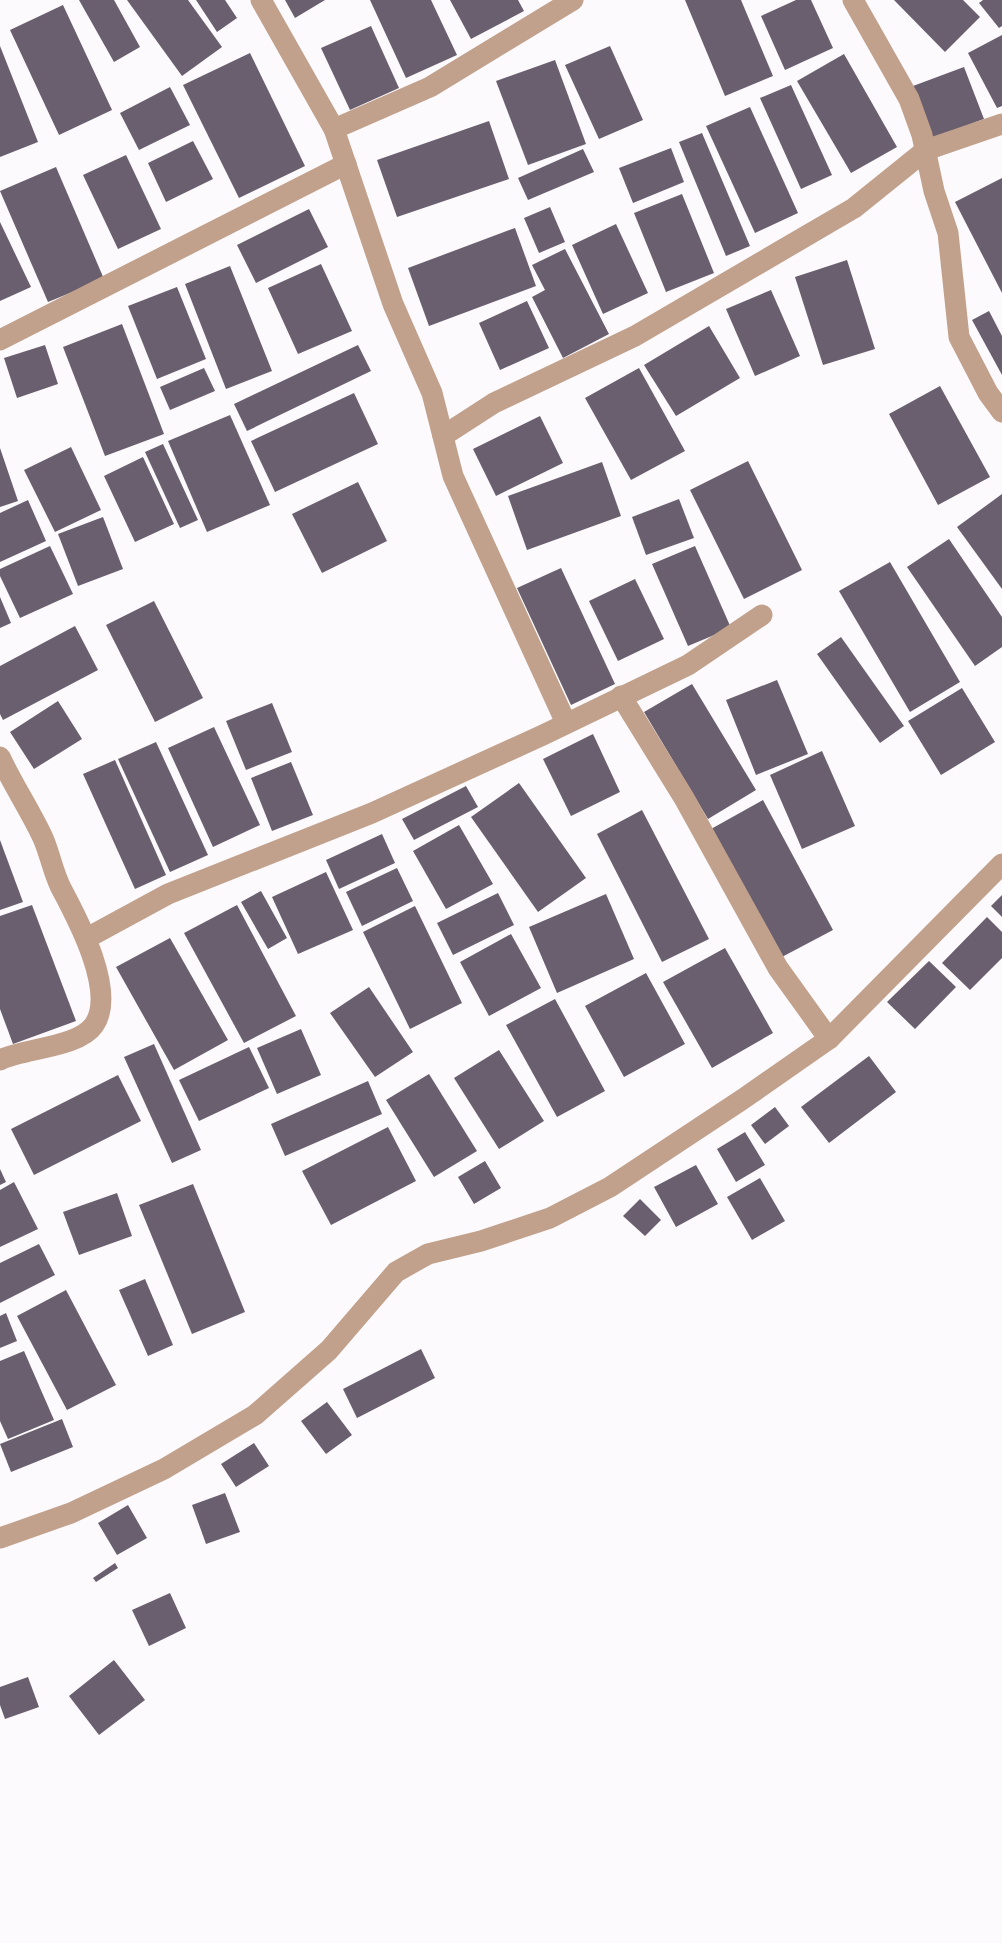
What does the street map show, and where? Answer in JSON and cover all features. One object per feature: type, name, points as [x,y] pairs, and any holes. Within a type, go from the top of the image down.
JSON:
[{"type":"street","points":[[261,0],[334,129],[393,303],[432,393],[453,476],[566,723]]},
{"type":"street","points":[[334,129],[430,87],[573,0]]},
{"type":"street","points":[[853,0],[909,99],[948,233],[959,337],[988,393],[1002,412]]},
{"type":"street","points":[[443,436],[494,403],[635,336],[854,208],[926,150],[1002,124]]},
{"type":"street","points":[[0,340],[346,164]]},
{"type":"street","points":[[87,938],[167,894],[372,813],[688,665],[762,615]]},
{"type":"street","points":[[621,696],[684,798],[778,968],[828,1039]]},
{"type":"street","points":[[0,757],[42,837],[60,887],[87,938],[98,978],[100,1008],[94,1026],[66,1041],[0,1060]]},
{"type":"street","points":[[0,1538],[71,1513],[164,1469],[255,1415],[329,1350],[396,1272],[428,1254],[481,1241],[550,1218],[610,1187],[828,1039],[1002,864]]},
{"type":"building","points":[[79,0],[114,0],[140,47],[114,62]]},
{"type":"building","points":[[127,0],[188,0],[222,47],[182,76]]},
{"type":"building","points":[[196,0],[225,0],[237,18],[217,32]]},
{"type":"building","points":[[285,0],[325,0],[295,18]]},
{"type":"building","points":[[370,0],[431,0],[457,55],[406,78]]},
{"type":"building","points":[[450,0],[518,0],[524,11],[471,39]]},
{"type":"building","points":[[685,0],[741,0],[773,76],[725,96]]},
{"type":"building","points":[[796,0],[811,0],[833,48],[785,70],[761,16]]},
{"type":"building","points":[[894,0],[963,0],[980,17],[945,52]]},
{"type":"building","points":[[983,0],[1002,0],[1002,26],[999,28],[979,3]]},
{"type":"building","points":[[63,5],[112,110],[59,135],[10,30]]},
{"type":"building","points":[[371,26],[399,88],[350,110],[321,48]]},
{"type":"building","points":[[1002,35],[1002,106],[997,108],[968,53]]},
{"type":"building","points":[[0,46],[38,142],[0,157]]},
{"type":"building","points":[[610,46],[643,120],[599,139],[565,65]]},
{"type":"building","points":[[250,53],[305,166],[239,198],[183,85]]},
{"type":"building","points":[[844,54],[897,147],[851,173],[797,81]]},
{"type":"building","points":[[555,60],[586,144],[528,165],[496,81]]},
{"type":"building","points":[[964,67],[984,119],[933,138],[913,86]]},
{"type":"building","points":[[791,85],[832,175],[801,189],[760,98]]},
{"type":"building","points":[[170,87],[190,125],[139,150],[120,113]]},
{"type":"building","points":[[750,107],[798,213],[755,233],[706,126]]},
{"type":"building","points":[[489,121],[509,179],[397,217],[377,160]]},
{"type":"building","points":[[702,133],[750,246],[726,256],[679,142]]},
{"type":"building","points":[[193,141],[213,179],[166,202],[148,163]]},
{"type":"building","points":[[671,148],[684,182],[633,203],[619,168]]},
{"type":"building","points":[[583,149],[594,172],[528,200],[518,178]]},
{"type":"building","points":[[126,155],[161,229],[118,249],[83,175]]},
{"type":"building","points":[[56,167],[104,279],[48,302],[0,191]]},
{"type":"building","points":[[1002,178],[1002,293],[955,202]]},
{"type":"building","points":[[682,194],[714,273],[666,292],[634,213]]},
{"type":"building","points":[[550,207],[565,242],[539,253],[524,218]]},
{"type":"building","points":[[309,209],[328,247],[256,283],[237,245]]},
{"type":"building","points":[[0,222],[31,287],[0,301]]},
{"type":"building","points":[[616,224],[648,293],[603,314],[572,245]]},
{"type":"building","points":[[515,228],[536,286],[429,326],[408,268]]},
{"type":"building","points":[[565,249],[609,334],[563,358],[532,297],[545,290],[532,265]]},
{"type":"building","points":[[847,260],[875,349],[823,365],[795,277]]},
{"type":"building","points":[[321,264],[352,331],[298,354],[268,288]]},
{"type":"building","points":[[230,266],[272,371],[226,389],[185,284]]},
{"type":"building","points":[[177,287],[206,359],[157,379],[128,306]]},
{"type":"building","points":[[771,290],[800,356],[755,376],[726,309]]},
{"type":"building","points":[[527,301],[549,348],[500,370],[479,323]]},
{"type":"building","points":[[989,311],[1002,336],[1002,375],[972,320]]},
{"type":"building","points":[[122,324],[164,434],[105,456],[63,347]]},
{"type":"building","points":[[709,326],[740,378],[676,416],[644,365]]},
{"type":"building","points":[[45,345],[58,384],[17,398],[4,358]]},
{"type":"building","points":[[358,345],[371,371],[247,431],[234,404]]},
{"type":"building","points":[[204,368],[215,391],[170,410],[160,387]]},
{"type":"building","points":[[639,368],[685,451],[631,480],[585,398]]},
{"type":"building","points":[[940,386],[990,477],[938,505],[889,414]]},
{"type":"building","points":[[354,393],[378,444],[275,492],[251,441]]},
{"type":"building","points":[[230,415],[270,505],[207,532],[168,441]]},
{"type":"building","points":[[540,416],[563,463],[496,496],[473,449]]},
{"type":"building","points":[[163,444],[198,520],[180,528],[145,452]]},
{"type":"building","points":[[71,447],[101,510],[55,532],[24,470]]},
{"type":"building","points":[[0,448],[18,501],[0,507]]},
{"type":"building","points":[[143,457],[174,524],[135,542],[104,476]]},
{"type":"building","points":[[748,461],[802,570],[744,599],[690,490]]},
{"type":"building","points":[[602,462],[621,516],[527,550],[508,496]]},
{"type":"building","points":[[358,482],[387,541],[322,573],[292,514]]},
{"type":"building","points":[[1002,494],[1002,589],[957,527]]},
{"type":"building","points":[[679,499],[694,538],[646,555],[632,517]]},
{"type":"building","points":[[28,500],[46,541],[0,562],[0,513]]},
{"type":"building","points":[[103,517],[123,569],[78,586],[58,534]]},
{"type":"building","points":[[949,539],[1002,617],[1002,647],[975,666],[907,567]]},
{"type":"building","points":[[50,546],[73,594],[20,618],[0,576],[0,569]]},
{"type":"building","points":[[695,546],[731,628],[688,646],[652,564]]},
{"type":"building","points":[[890,562],[960,682],[910,712],[839,591]]},
{"type":"building","points":[[561,568],[615,684],[571,705],[517,588]]},
{"type":"building","points":[[635,579],[664,639],[618,661],[589,601]]},
{"type":"building","points":[[0,597],[11,623],[0,628]]},
{"type":"building","points":[[154,601],[203,698],[155,722],[106,625]]},
{"type":"building","points":[[75,626],[98,670],[3,720],[0,714],[0,666]]},
{"type":"building","points":[[841,637],[904,726],[880,743],[817,654]]},
{"type":"building","points":[[777,680],[808,754],[756,775],[726,700]]},
{"type":"building","points":[[692,684],[756,790],[708,819],[644,712]]},
{"type":"building","points":[[962,688],[995,742],[941,775],[908,721]]},
{"type":"building","points":[[58,701],[82,739],[34,769],[10,732]]},
{"type":"building","points":[[272,703],[292,752],[246,770],[226,721]]},
{"type":"building","points":[[214,727],[260,825],[213,847],[168,748]]},
{"type":"building","points":[[593,734],[620,792],[571,816],[543,759]]},
{"type":"building","points":[[156,742],[208,855],[170,872],[118,759]]},
{"type":"building","points":[[822,751],[855,826],[802,849],[770,775]]},
{"type":"building","points":[[115,760],[166,875],[135,889],[83,774]]},
{"type":"building","points":[[291,762],[313,815],[272,831],[251,778]]},
{"type":"building","points":[[519,783],[586,878],[538,912],[471,817]]},
{"type":"building","points":[[466,786],[478,807],[414,840],[402,819]]},
{"type":"building","points":[[763,800],[833,930],[780,958],[711,829]]},
{"type":"building","points":[[642,810],[709,939],[662,962],[597,834]]},
{"type":"building","points":[[459,825],[493,884],[446,909],[413,851]]},
{"type":"building","points":[[382,834],[395,863],[339,889],[326,860]]},
{"type":"building","points":[[0,840],[23,902],[0,910]]},
{"type":"building","points":[[397,868],[413,901],[362,926],[346,892]]},
{"type":"building","points":[[326,872],[353,930],[298,954],[272,897]]},
{"type":"building","points":[[261,891],[287,938],[268,949],[241,902]]},
{"type":"building","points":[[498,893],[514,925],[453,955],[437,923]]},
{"type":"building","points":[[606,894],[634,959],[557,993],[529,927]]},
{"type":"building","points":[[1002,895],[1002,917],[991,906]]},
{"type":"building","points":[[32,905],[76,1021],[13,1044],[0,1009],[0,916]]},
{"type":"building","points":[[237,905],[296,1016],[244,1043],[184,933]]},
{"type":"building","points":[[415,906],[462,1003],[410,1029],[363,932]]},
{"type":"building","points":[[987,917],[1002,932],[1002,958],[970,990],[942,963]]},
{"type":"building","points":[[511,934],[541,988],[489,1016],[460,962]]},
{"type":"building","points":[[170,938],[228,1040],[174,1070],[116,967]]},
{"type":"building","points":[[725,948],[773,1033],[712,1068],[663,982]]},
{"type":"building","points":[[929,961],[956,987],[915,1029],[887,1002]]},
{"type":"building","points":[[646,973],[685,1044],[624,1077],[585,1006]]},
{"type":"building","points":[[369,987],[413,1052],[375,1077],[330,1013]]},
{"type":"building","points":[[555,999],[605,1091],[557,1117],[506,1025]]},
{"type":"building","points":[[301,1029],[321,1075],[277,1094],[257,1048]]},
{"type":"building","points":[[154,1044],[201,1150],[172,1163],[124,1057]]},
{"type":"building","points":[[249,1047],[269,1088],[199,1121],[179,1080]]},
{"type":"building","points":[[499,1050],[544,1121],[499,1149],[454,1078]]},
{"type":"building","points":[[869,1056],[896,1092],[829,1143],[801,1107]]},
{"type":"building","points":[[429,1074],[477,1151],[434,1177],[386,1100]]},
{"type":"building","points":[[118,1075],[141,1121],[34,1175],[11,1129]]},
{"type":"building","points":[[368,1081],[382,1114],[285,1156],[271,1124]]},
{"type":"building","points":[[775,1107],[789,1126],[765,1144],[751,1125]]},
{"type":"building","points":[[388,1127],[416,1181],[331,1225],[302,1171]]},
{"type":"building","points":[[745,1132],[765,1165],[736,1182],[717,1149]]},
{"type":"building","points":[[485,1161],[501,1188],[474,1204],[458,1177]]},
{"type":"building","points":[[696,1165],[718,1204],[676,1227],[654,1187]]},
{"type":"building","points":[[0,1169],[6,1182],[0,1185]]},
{"type":"building","points":[[760,1178],[785,1221],[752,1240],[727,1197]]},
{"type":"building","points":[[14,1182],[38,1229],[0,1247],[0,1190]]},
{"type":"building","points":[[193,1184],[245,1312],[192,1334],[139,1205]]},
{"type":"building","points":[[117,1193],[132,1236],[79,1255],[63,1212]]},
{"type":"building","points":[[640,1199],[661,1220],[645,1236],[623,1216]]},
{"type":"building","points":[[39,1244],[55,1275],[0,1303],[0,1263]]},
{"type":"building","points":[[145,1279],[173,1345],[148,1356],[119,1290]]},
{"type":"building","points":[[66,1290],[116,1385],[67,1410],[17,1316]]},
{"type":"building","points":[[6,1313],[17,1341],[0,1348],[0,1316]]},
{"type":"building","points":[[421,1349],[435,1378],[357,1418],[343,1389]]},
{"type":"building","points":[[24,1351],[54,1420],[8,1439],[0,1421],[0,1361]]},
{"type":"building","points":[[327,1402],[352,1435],[326,1454],[301,1421]]},
{"type":"building","points":[[62,1419],[73,1447],[11,1472],[0,1444]]},
{"type":"building","points":[[254,1443],[269,1466],[236,1487],[221,1464]]},
{"type":"building","points":[[225,1493],[240,1532],[206,1544],[192,1505]]},
{"type":"building","points":[[128,1505],[147,1538],[117,1555],[98,1523]]},
{"type":"building","points":[[115,1563],[118,1568],[96,1582],[93,1578]]},
{"type":"building","points":[[170,1593],[186,1628],[149,1646],[132,1610]]},
{"type":"building","points":[[114,1660],[145,1700],[99,1735],[69,1696]]},
{"type":"building","points":[[28,1677],[39,1707],[5,1719],[0,1705],[0,1687]]}]
